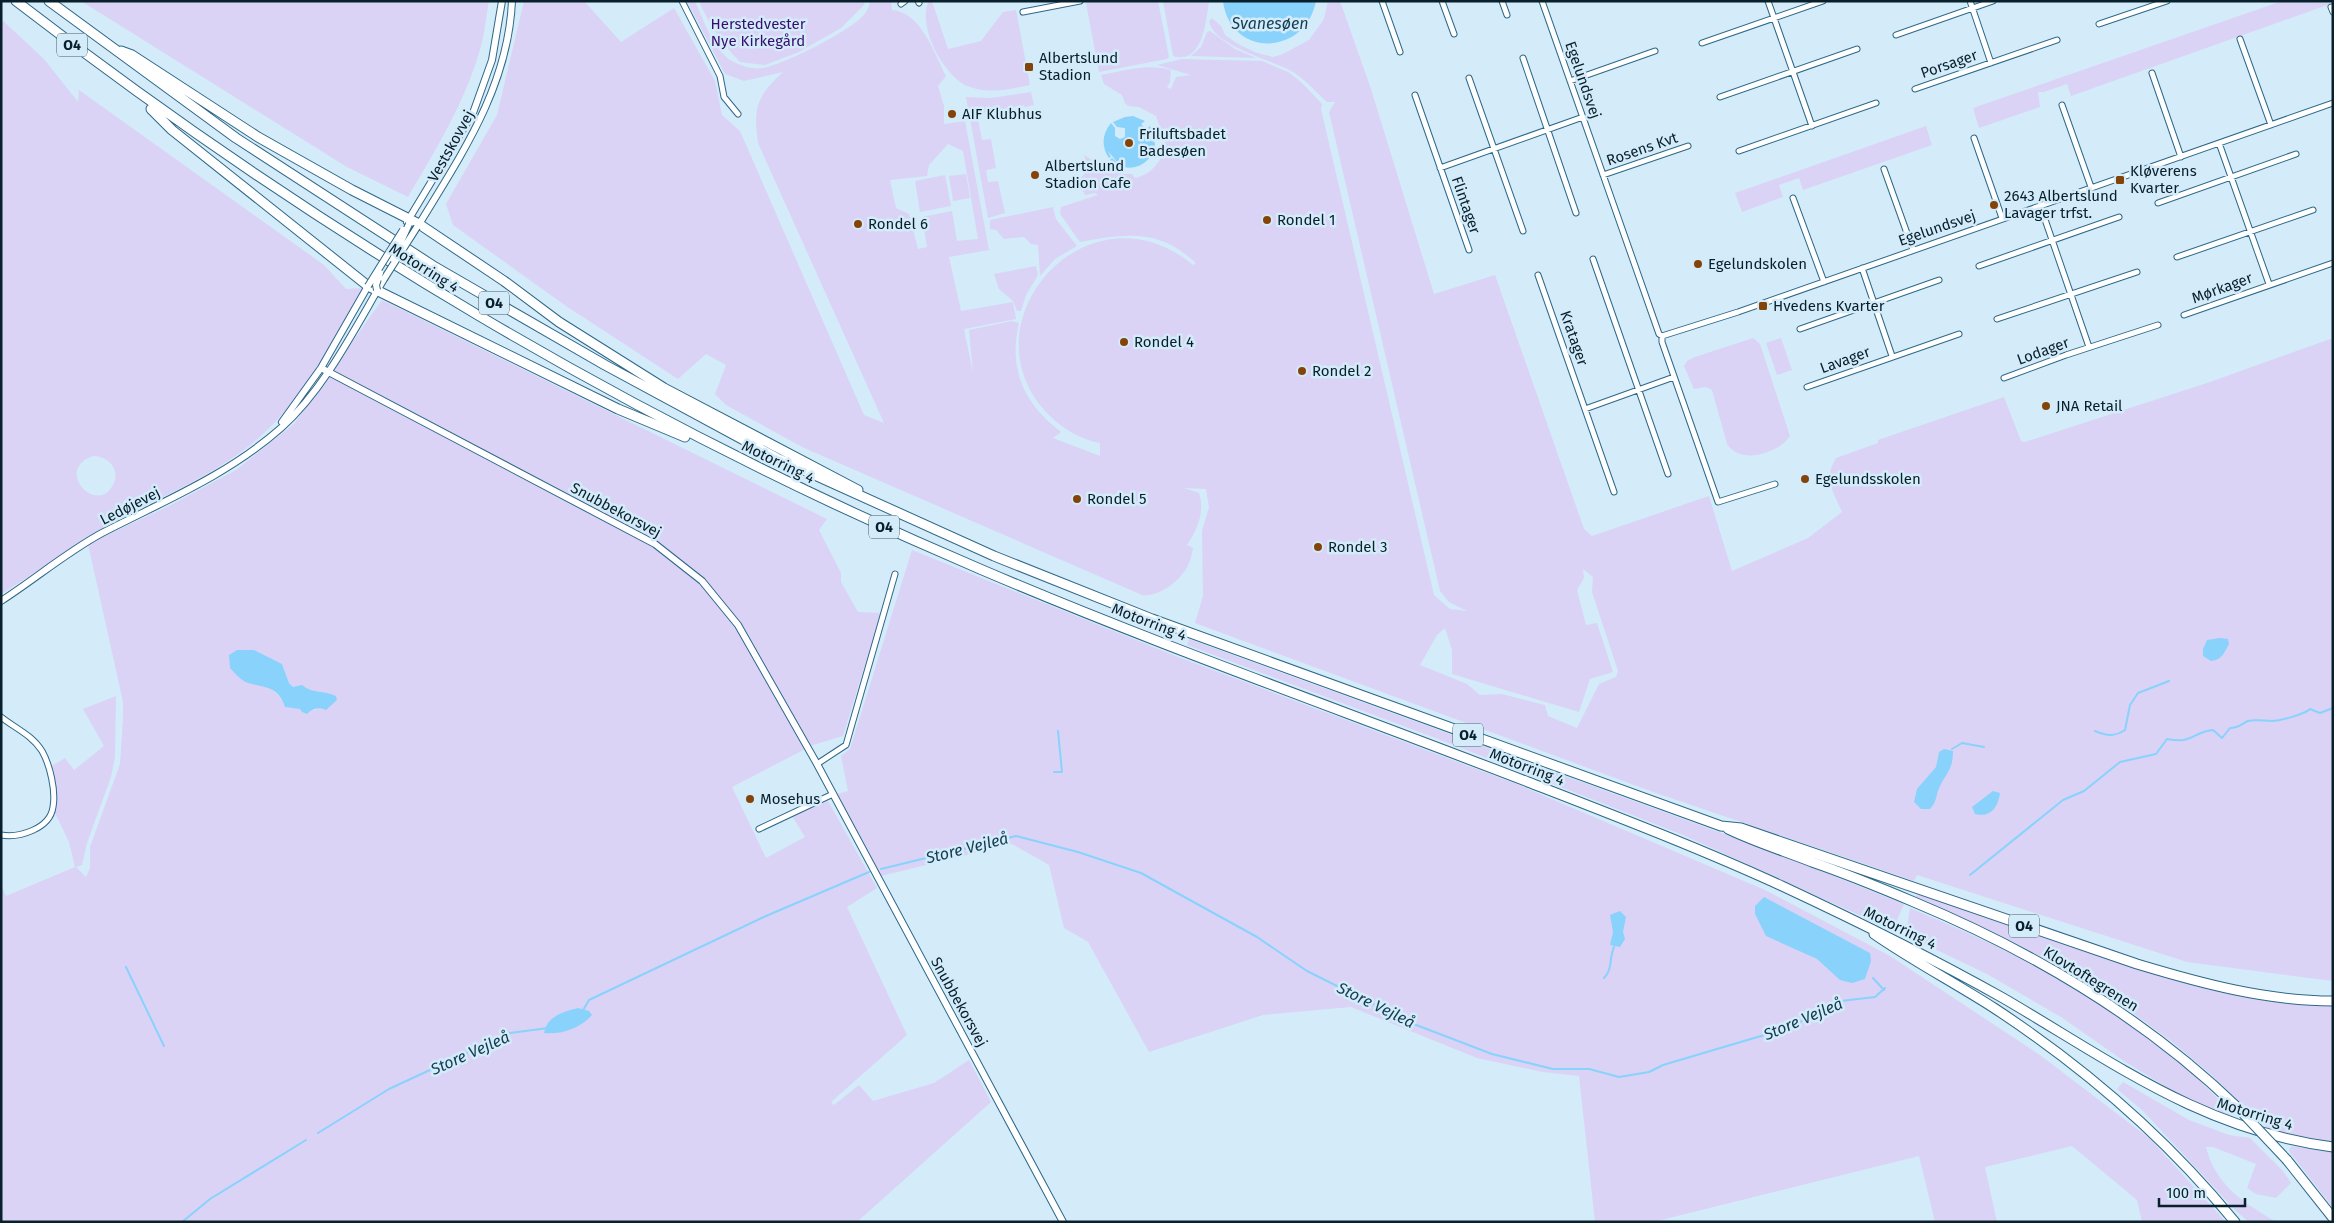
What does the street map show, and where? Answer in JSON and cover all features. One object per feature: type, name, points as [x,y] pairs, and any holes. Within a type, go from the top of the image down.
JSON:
[{"type":"highway","name":"Motorring 4","points":[[16,1],[130,88],[308,212],[474,315],[608,391],[759,469],[985,571],[1145,635],[1626,820],[1778,884],[1862,925],[1891,936],[1961,974],[2138,1078],[2203,1112],[2246,1129],[2284,1139],[2333,1147]]},
{"type":"highway","name":"Motorring 4","points":[[49,1],[205,116],[317,193],[495,303],[777,458],[994,556],[1152,619],[1721,826],[1741,828],[2137,964],[2200,983],[2269,996],[2333,1002]]},
{"type":"highway","name":"O4","points":[[110,47],[132,55],[209,107],[295,158],[418,225],[504,281],[558,322],[664,388],[904,516]]},
{"type":"highway","name":"O4","points":[[130,88],[172,130],[368,286],[618,409],[759,469]]},
{"type":"highway","name":"Klovtoftegrenen","points":[[1721,826],[1917,903],[2053,969],[2104,1000],[2186,1061],[2238,1108],[2287,1160],[2333,1218]]},
{"type":"highway","points":[[1862,925],[1995,1009],[2075,1066],[2166,1146],[2235,1222]]},
{"type":"street","name":"Vestskovvej","points":[[368,286],[473,113],[492,60],[502,1]]},
{"type":"street","name":"Vestskovvej","points":[[377,290],[463,154],[482,118],[507,41],[512,1]]},
{"type":"street","points":[[682,1],[720,76],[724,97],[738,114]]},
{"type":"street","points":[[1023,12],[1080,1]]},
{"type":"street","points":[[1382,1],[1400,52]]},
{"type":"street","points":[[1442,1],[1454,34]]},
{"type":"street","points":[[1502,1],[1507,15]]},
{"type":"street","name":"Egelundsvej","points":[[1542,1],[1659,334],[1662,336],[1674,377],[1718,502],[1774,484]]},
{"type":"street","points":[[1768,1],[1812,126]]},
{"type":"street","points":[[1702,43],[1823,1]]},
{"type":"street","name":"Porsager","points":[[1970,1],[1991,63]]},
{"type":"street","points":[[1896,35],[1993,1]]},
{"type":"street","points":[[2099,24],[2150,4],[2167,1]]},
{"type":"street","points":[[2240,39],[2270,125]]},
{"type":"street","name":"Porsager","points":[[1916,89],[2057,40]]},
{"type":"street","points":[[1720,97],[1857,49]]},
{"type":"street","points":[[1570,81],[1655,51]]},
{"type":"street","points":[[1522,58],[1576,213]]},
{"type":"street","points":[[2152,73],[2181,157]]},
{"type":"street","points":[[1469,78],[1523,231]]},
{"type":"street","name":"Flintager","points":[[1415,96],[1469,250]]},
{"type":"street","points":[[1739,151],[1876,103]]},
{"type":"street","name":"Egelundsvej","points":[[1662,336],[1778,298],[2333,103]]},
{"type":"street","points":[[2062,104],[2091,187]]},
{"type":"street","name":"Flintager","points":[[1440,168],[1583,117]]},
{"type":"street","points":[[1974,138],[2002,218]]},
{"type":"street","name":"Mørkager","points":[[2219,143],[2268,284]]},
{"type":"street","name":"Rosens Kvt","points":[[1603,176],[1688,146]]},
{"type":"street","points":[[2158,203],[2296,154]]},
{"type":"street","points":[[1884,169],[1913,250]]},
{"type":"street","points":[[1793,198],[1824,282]]},
{"type":"street","name":"Lodager","points":[[2040,205],[2090,347]]},
{"type":"street","points":[[2177,257],[2314,210]]},
{"type":"street","points":[[1979,266],[2119,217]]},
{"type":"street","points":[[384,279],[409,221]]},
{"type":"street","points":[[377,290],[378,276],[392,247]]},
{"type":"street","points":[[1593,259],[1668,474]]},
{"type":"street","name":"Mørkager","points":[[2184,315],[2268,284],[2333,263]]},
{"type":"street","name":"Lavager","points":[[1862,268],[1892,356]]},
{"type":"street","points":[[1998,319],[2137,272]]},
{"type":"street","name":"Kratager","points":[[1538,275],[1614,492]]},
{"type":"street","points":[[1800,329],[1939,280]]},
{"type":"street","name":"Ledøjevej","points":[[270,436],[298,402],[321,368],[368,286]]},
{"type":"street","name":"Ledøjevej","points":[[1,601],[85,543],[232,466],[270,436],[304,404],[327,372],[377,290]]},
{"type":"street","name":"Lodager","points":[[2004,378],[2158,325]]},
{"type":"street","name":"Lavager","points":[[1807,387],[1959,334]]},
{"type":"street","name":"Snubbekorsvej","points":[[321,368],[655,544],[681,563],[715,595],[738,625],[817,764],[1063,1222]]},
{"type":"street","points":[[1585,409],[1674,377]]},
{"type":"street","points":[[817,764],[846,745],[895,574]]},
{"type":"street","points":[[1,717],[27,734],[41,749],[47,761],[54,807],[51,814],[34,829],[14,837],[1,835]]},
{"type":"street","points":[[759,829],[833,794]]},
{"type":"green space","points":[[81,1],[489,1],[482,41],[467,86],[449,124],[408,197],[347,167]]},
{"type":"green space","points":[[524,1],[584,1],[621,42],[674,8],[715,81],[722,115],[740,131],[864,415],[884,423],[758,143],[756,120],[759,103],[767,88],[783,72],[744,81],[725,74],[687,1],[695,1],[709,33],[724,55],[730,60],[750,68],[763,68],[785,61],[842,32],[863,16],[870,1],[891,1],[892,10],[902,12],[919,26],[946,76],[938,86],[944,106],[944,124],[965,121],[989,250],[949,257],[961,311],[1013,302],[1016,319],[964,329],[973,373],[969,330],[1012,321],[1019,323],[1016,356],[1022,384],[1037,410],[1061,432],[1053,438],[1100,456],[1100,443],[1084,439],[1070,432],[1045,411],[1024,375],[1019,337],[1029,302],[1050,271],[1079,249],[1115,239],[1154,243],[1193,265],[1196,263],[1168,244],[1141,236],[1112,237],[1080,242],[1060,214],[1061,207],[1098,195],[1095,193],[1085,195],[1078,181],[1088,170],[1084,155],[1104,168],[1107,166],[1121,174],[1132,174],[1135,178],[1147,173],[1155,166],[1162,156],[1166,145],[1156,116],[1139,107],[1128,106],[1122,95],[1104,84],[1101,75],[1136,68],[1162,68],[1171,70],[1170,82],[1167,87],[1171,89],[1176,77],[1191,75],[1157,65],[1182,59],[1262,61],[1288,72],[1301,82],[1322,104],[1321,109],[1434,595],[1450,609],[1467,611],[1449,602],[1440,591],[1329,112],[1335,102],[1327,102],[1293,72],[1232,45],[1221,38],[1213,30],[1209,21],[1212,18],[1221,26],[1225,35],[1238,44],[1257,53],[1273,57],[1283,54],[1309,40],[1324,19],[1328,1],[1340,1],[1371,89],[1434,294],[1495,275],[1584,529],[1592,536],[1709,496],[1732,571],[1808,538],[1842,512],[1830,479],[1832,466],[1836,458],[1878,443],[1878,440],[2004,397],[2021,441],[2025,442],[2210,382],[2333,338],[2333,981],[2187,962],[1917,875],[1914,881],[1656,793],[1195,623],[1203,596],[1202,531],[1209,507],[1206,489],[1184,488],[1199,493],[1201,500],[1199,520],[1187,545],[1193,548],[1186,569],[1170,586],[1156,594],[1142,595],[802,447],[726,405],[715,394],[726,365],[706,354],[678,379],[566,306],[453,225],[446,204],[497,115]],"holes":[[[948,144],[963,151],[978,239],[957,241],[952,211],[922,217],[927,247],[918,249],[909,214],[896,208],[890,180],[927,176],[929,165]],[[1583,569],[1593,577],[1592,592],[1618,671],[1616,677],[1599,684],[1577,728],[1548,716],[1545,705],[1502,694],[1480,695],[1467,684],[1420,665],[1437,635],[1445,628],[1452,650],[1452,674],[1579,712],[1590,679],[1613,672],[1597,623],[1586,625],[1577,590],[1584,578]]]},
{"type":"green space","name":"Herstedvester Nye Kirkegård","points":[[699,1],[865,1],[864,5],[841,28],[799,52],[765,65],[740,62],[716,33]]},
{"type":"green space","points":[[929,1],[932,1],[948,49],[981,41],[1003,12],[1016,10],[1030,85],[1000,90],[977,89],[961,82],[951,74],[935,50],[926,24],[926,12]]},
{"type":"green space","points":[[1092,1],[1158,1],[1169,57],[1167,59],[1099,72],[1086,3]]},
{"type":"green space","points":[[1163,1],[1209,1],[1201,39],[1197,48],[1191,54],[1183,57],[1173,56]]},
{"type":"green space","points":[[2282,1],[2333,3],[2071,96],[2067,84],[2044,92],[2038,92],[2040,107],[1979,128],[1973,108]]},
{"type":"green space","points":[[1,19],[44,59],[78,102],[79,90],[324,265],[346,289],[363,288],[301,391],[259,438],[220,466],[84,539],[1,594]],"holes":[[[93,456],[104,458],[112,464],[115,474],[113,485],[106,493],[98,496],[89,493],[82,487],[78,480],[77,471],[82,463]]]},
{"type":"green space","points":[[1210,31],[1235,49],[1256,58],[1191,56],[1201,47],[1207,32]]},
{"type":"green space","points":[[1031,92],[1034,105],[1025,107],[1024,105],[977,114],[982,140],[991,139],[996,168],[986,170],[988,182],[998,181],[1005,213],[988,218],[966,97],[991,98]]},
{"type":"green space","points":[[1926,126],[1932,145],[1803,190],[1799,178],[1779,185],[1783,197],[1742,212],[1735,193]]},
{"type":"green space","points":[[966,174],[970,198],[953,201],[949,176]]},
{"type":"green space","points":[[945,175],[951,206],[920,212],[915,181]]},
{"type":"green space","points":[[1053,207],[1056,219],[1077,246],[1055,259],[1040,276],[1038,245],[1031,244],[1024,237],[1004,239],[996,230],[990,229],[990,220]]},
{"type":"green space","points":[[1036,266],[1038,275],[1026,295],[1021,311],[1017,311],[1013,301],[999,289],[994,274]]},
{"type":"green space","points":[[382,300],[827,519],[819,530],[841,573],[841,582],[858,612],[881,613],[843,736],[813,745],[732,787],[766,858],[805,837],[792,816],[828,801],[877,888],[847,907],[907,1035],[831,1102],[834,1105],[859,1085],[873,1101],[934,1083],[969,1060],[991,1102],[857,1222],[1,1222],[1,885],[6,896],[75,867],[69,842],[55,813],[56,793],[50,767],[65,758],[74,770],[104,746],[83,709],[116,696],[115,757],[111,777],[87,843],[82,865],[76,867],[86,877],[90,868],[90,847],[120,764],[123,702],[88,544],[171,505],[236,470],[294,424]],"holes":[[[271,660],[282,664],[289,683],[293,687],[301,686],[308,691],[316,710],[285,707],[275,692],[260,685],[248,683]]]},
{"type":"green space","points":[[1753,338],[1760,344],[1790,436],[1777,448],[1759,455],[1741,454],[1727,444],[1712,390],[1706,387],[1694,389],[1684,366],[1687,361],[1695,357]]},
{"type":"green space","points":[[1781,338],[1792,370],[1777,375],[1766,343]]},
{"type":"green space","points":[[912,550],[1173,655],[1519,785],[1765,890],[1890,956],[2040,1055],[2150,1139],[2226,1222],[2142,1222],[2137,1200],[2072,1146],[1985,1167],[1997,1222],[1935,1222],[1919,1156],[1653,1222],[1595,1222],[1579,1076],[1543,1072],[1477,1058],[1351,1007],[1263,1015],[1149,1052],[1088,942],[1064,928],[1049,865],[1012,844],[881,876],[837,794],[848,791],[841,756],[850,749]]},
{"type":"green space","points":[[1189,639],[1768,850],[1904,904],[1893,929],[1890,929],[1683,835],[1446,742],[1187,645]]},
{"type":"green space","points":[[1918,893],[2156,973],[2333,1005],[2333,1143],[2273,1133],[2208,1072],[2171,1041],[2112,998],[2021,946],[1916,897]]},
{"type":"green space","points":[[1910,908],[2015,955],[2084,992],[2117,1013],[2148,1035],[2184,1065],[2229,1109],[2230,1118],[2194,1104],[2124,1061],[2061,1017],[1987,974],[1899,932],[1901,927],[1907,927]]},
{"type":"green space","points":[[2123,1082],[2189,1120],[2229,1135],[2250,1138],[2283,1171],[2291,1183],[2276,1198],[2256,1194],[2247,1188],[2256,1164],[2213,1147],[2206,1147],[2217,1172],[2232,1192],[2276,1222],[2249,1222],[2236,1211],[2143,1111],[2117,1089]]},
{"type":"green space","points":[[2291,1146],[2333,1152],[2333,1208],[2289,1151]]},
{"type":"water","name":"Svanesøen","points":[[1223,1],[1316,1],[1309,19],[1298,33],[1284,41],[1268,43],[1253,41],[1239,33],[1229,20]]},
{"type":"water","name":"Friluftsbadet Badesøen","points":[[1133,116],[1145,121],[1141,124],[1150,134],[1148,128],[1150,126],[1155,144],[1153,152],[1144,163],[1131,168],[1117,165],[1110,160],[1112,158],[1117,162],[1108,151],[1111,157],[1109,158],[1106,154],[1104,136],[1111,123],[1115,128],[1115,136],[1120,139],[1125,137],[1125,128],[1117,127],[1113,122]]},
{"type":"water","points":[[2228,639],[2229,644],[2222,656],[2211,661],[2203,656],[2203,649],[2207,640]]},
{"type":"water","points":[[237,650],[254,650],[282,664],[289,683],[293,687],[302,685],[310,690],[336,696],[337,700],[326,710],[311,710],[307,714],[300,709],[285,707],[275,691],[245,682],[230,668],[229,655]]},
{"type":"water","points":[[1944,749],[1953,751],[1951,766],[1930,809],[1921,809],[1914,802],[1917,789],[1936,767],[1939,752]]},
{"type":"water","points":[[1993,791],[2000,793],[1998,803],[1993,810],[1981,815],[1975,814],[1972,807]]},
{"type":"water","points":[[1764,897],[1870,953],[1871,961],[1865,979],[1852,983],[1840,980],[1817,959],[1766,936],[1755,914],[1755,906]]},
{"type":"water","points":[[1620,911],[1626,917],[1623,932],[1625,939],[1620,947],[1610,945],[1613,932],[1610,915]]},
{"type":"water","points":[[578,1008],[589,1011],[592,1015],[582,1024],[570,1030],[544,1033],[548,1022],[556,1016]]},
{"type":"waterway","points":[[2095,731],[2110,735],[2125,730],[2130,705],[2138,693],[2169,681]]},
{"type":"waterway","name":"Store Vejleå","points":[[1970,875],[2063,800],[2084,791],[2120,762],[2156,754],[2167,739],[2183,740],[2213,730],[2222,738],[2230,728],[2238,727],[2248,721],[2276,721],[2298,715],[2310,709],[2320,713],[2333,708]]},
{"type":"waterway","points":[[1054,772],[1062,772],[1058,731]]},
{"type":"waterway","points":[[1952,749],[1962,743],[1984,747]]},
{"type":"waterway","name":"Store Vejleå","points":[[881,869],[1016,836],[1078,852],[1141,873],[1257,937],[1307,971],[1411,1023],[1492,1054],[1553,1069],[1589,1069],[1619,1077],[1649,1072],[1663,1065],[1788,1028],[1841,1001],[1875,997],[1885,988]]},
{"type":"waterway","name":"Store Vejleå","points":[[582,1012],[589,1000],[766,916],[869,872]]},
{"type":"waterway","points":[[1604,978],[1609,971],[1614,947]]},
{"type":"waterway","points":[[126,967],[164,1046]]},
{"type":"waterway","points":[[1873,978],[1884,990]]},
{"type":"waterway","name":"Store Vejleå","points":[[318,1133],[389,1089],[510,1033],[548,1028]]},
{"type":"waterway","name":"Store Vejleå","points":[[182,1222],[210,1199],[306,1140]]},
{"type":"place","name":"Albertslund Stadion","points":[[1029,67]]},
{"type":"place","name":"AIF Klubhus","points":[[952,114]]},
{"type":"place","name":"Friluftsbadet Badesøen","points":[[1129,143]]},
{"type":"place","name":"Albertslund Stadion Cafe","points":[[1035,175]]},
{"type":"place","name":"Kløverens Kvarter","points":[[2120,180]]},
{"type":"place","name":"2643 Albertslund Lavager trfst.","points":[[1994,205]]},
{"type":"place","name":"Rondel 1","points":[[1267,220]]},
{"type":"place","name":"Rondel 6","points":[[858,224]]},
{"type":"place","name":"Egelundskolen","points":[[1698,264]]},
{"type":"place","name":"Hvedens Kvarter","points":[[1763,306]]},
{"type":"place","name":"Rondel 4","points":[[1124,342]]},
{"type":"place","name":"Rondel 2","points":[[1302,371]]},
{"type":"place","name":"JNA Retail","points":[[2046,406]]},
{"type":"place","name":"Egelundsskolen","points":[[1805,479]]},
{"type":"place","name":"Rondel 5","points":[[1077,499]]},
{"type":"place","name":"Rondel 3","points":[[1318,547]]},
{"type":"place","name":"Mosehus","points":[[750,799]]}]
